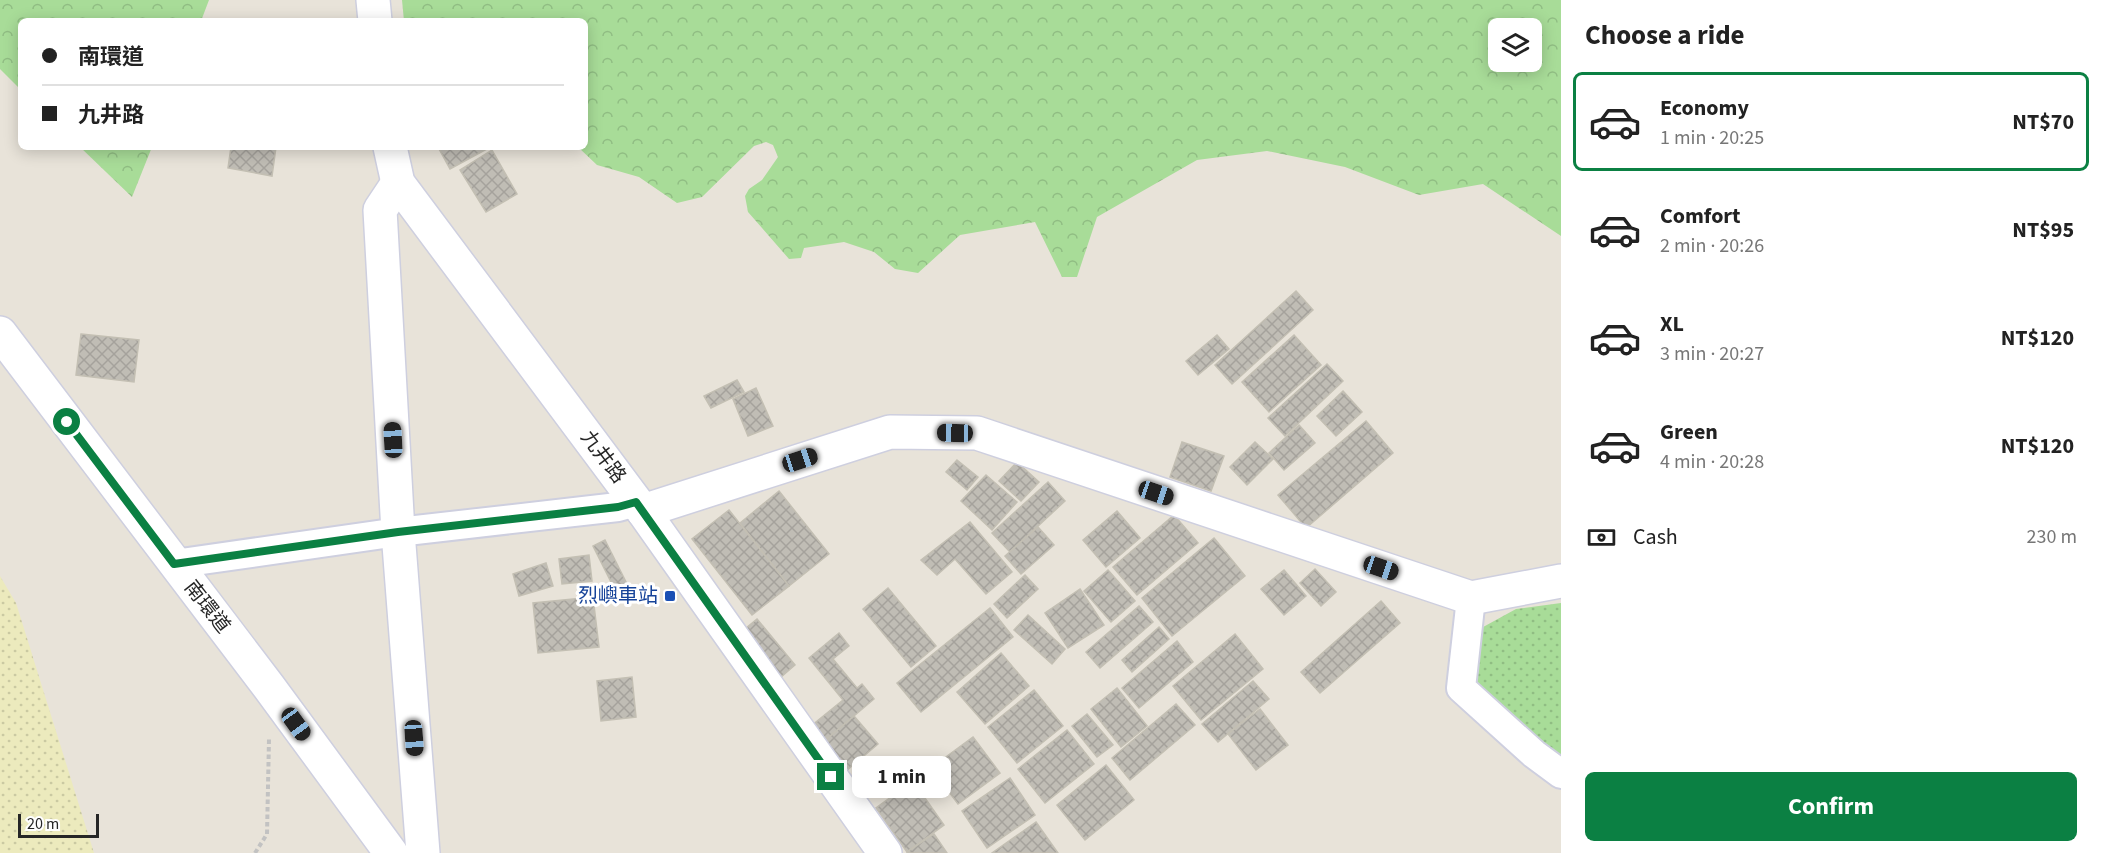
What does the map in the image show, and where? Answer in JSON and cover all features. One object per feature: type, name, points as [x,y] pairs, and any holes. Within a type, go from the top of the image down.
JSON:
[{"type":"street","points":[[374,0],[375,18]]},
{"type":"street","name":"九井路","points":[[391,150],[398,183],[639,507],[885,853]]},
{"type":"street","points":[[398,183],[380,210],[398,532],[423,853]]},
{"type":"street","name":"南環道","points":[[0,333],[269,687],[391,853]]},
{"type":"street","points":[[174,564],[398,532],[618,507],[639,507],[890,432],[977,433],[1471,598],[1561,581]]},
{"type":"street","points":[[1471,598],[1461,688],[1533,754],[1561,774]]},
{"type":"path","points":[[255,853],[267,834],[269,735]]},
{"type":"green space","points":[[0,0],[209,0],[202,18],[18,18],[18,87],[0,69]]},
{"type":"green space","points":[[402,0],[1561,0],[1561,236],[1483,184],[1419,195],[1345,167],[1267,151],[1197,160],[1097,217],[1077,277],[1062,277],[1035,222],[960,235],[918,273],[895,269],[874,252],[844,242],[804,248],[801,258],[789,259],[748,212],[745,196],[749,189],[762,180],[778,157],[773,145],[766,142],[754,146],[702,197],[677,203],[639,177],[597,165],[581,150],[588,150],[588,18],[404,18]]},
{"type":"green space","points":[[83,150],[151,150],[132,197]]},
{"type":"green space","points":[[1561,603],[1561,777],[1464,674],[1474,632],[1516,609]]},
{"type":"sand","points":[[0,576],[16,603],[94,853],[0,853]]},
{"type":"building","points":[[231,150],[276,150],[272,176],[228,168]]},
{"type":"building","points":[[440,150],[485,150],[450,169]]},
{"type":"building","points":[[492,150],[517,194],[486,212],[460,170]]},
{"type":"building","points":[[1296,291],[1313,310],[1232,384],[1215,365]]},
{"type":"building","points":[[81,334],[139,340],[134,382],[76,375]]},
{"type":"building","points":[[1217,335],[1229,349],[1198,375],[1186,361]]},
{"type":"building","points":[[1294,335],[1321,365],[1269,412],[1242,382]]},
{"type":"building","points":[[1327,364],[1343,381],[1285,436],[1268,418]]},
{"type":"building","points":[[737,380],[744,392],[711,408],[704,396]]},
{"type":"building","points":[[756,388],[773,426],[748,436],[733,399]]},
{"type":"building","points":[[1343,391],[1362,412],[1336,436],[1317,416]]},
{"type":"building","points":[[1366,421],[1393,453],[1306,528],[1278,495]]},
{"type":"building","points":[[1299,425],[1315,443],[1284,470],[1269,453]]},
{"type":"building","points":[[1182,442],[1224,456],[1211,491],[1170,477]]},
{"type":"building","points":[[1255,442],[1273,459],[1247,485],[1230,467]]},
{"type":"building","points":[[957,460],[978,477],[967,490],[946,472]]},
{"type":"building","points":[[1017,462],[1039,482],[1021,501],[999,481]]},
{"type":"building","points":[[986,475],[1017,502],[992,530],[961,501]]},
{"type":"building","points":[[1048,482],[1065,501],[1010,552],[992,533]]},
{"type":"building","points":[[779,491],[829,554],[789,586],[740,523]]},
{"type":"building","points":[[729,510],[789,586],[752,615],[692,539]]},
{"type":"building","points":[[1117,511],[1140,538],[1106,567],[1083,540]]},
{"type":"building","points":[[1174,515],[1198,543],[1137,595],[1113,567]]},
{"type":"building","points":[[970,522],[1012,572],[986,594],[955,559],[937,575],[921,560]]},
{"type":"building","points":[[1038,527],[1054,545],[1021,574],[1005,556]]},
{"type":"building","points":[[1214,538],[1245,576],[1172,636],[1142,598]]},
{"type":"building","points":[[605,540],[629,588],[617,594],[593,546]]},
{"type":"building","points":[[589,555],[592,581],[562,584],[559,559]]},
{"type":"building","points":[[546,563],[553,586],[519,596],[513,574]]},
{"type":"building","points":[[1315,569],[1336,592],[1321,606],[1300,583]]},
{"type":"building","points":[[1108,570],[1135,601],[1111,622],[1084,591]]},
{"type":"building","points":[[1284,570],[1306,596],[1284,615],[1261,589]]},
{"type":"building","points":[[1025,575],[1038,589],[1007,618],[994,604]]},
{"type":"building","points":[[888,588],[936,646],[911,667],[863,609]]},
{"type":"building","points":[[1080,589],[1104,625],[1068,648],[1045,613]]},
{"type":"building","points":[[593,597],[599,647],[538,653],[533,603]]},
{"type":"building","points":[[1381,601],[1400,623],[1320,693],[1301,672]]},
{"type":"building","points":[[1139,606],[1153,622],[1100,668],[1086,652]]},
{"type":"building","points":[[990,608],[1013,637],[921,712],[897,683]]},
{"type":"building","points":[[1028,615],[1065,649],[1052,664],[1014,630]]},
{"type":"building","points":[[757,619],[795,665],[773,684],[735,637]]},
{"type":"building","points":[[1159,627],[1169,639],[1132,672],[1122,660]]},
{"type":"building","points":[[839,633],[849,646],[833,659],[857,688],[862,684],[874,699],[822,743],[810,727],[843,700],[809,658]]},
{"type":"building","points":[[1235,634],[1263,669],[1201,720],[1173,686]]},
{"type":"building","points":[[1177,641],[1193,662],[1139,708],[1122,688]]},
{"type":"building","points":[[1001,653],[1029,686],[985,724],[957,692]]},
{"type":"building","points":[[632,677],[636,717],[601,721],[597,681]]},
{"type":"building","points":[[1253,681],[1269,699],[1218,742],[1202,724]]},
{"type":"building","points":[[1117,688],[1147,726],[1121,747],[1091,709]]},
{"type":"building","points":[[1034,690],[1063,726],[1017,763],[988,727]]},
{"type":"building","points":[[1176,704],[1195,725],[1130,780],[1112,758]]},
{"type":"building","points":[[1260,709],[1288,745],[1256,770],[1228,734]]},
{"type":"building","points":[[1087,714],[1113,745],[1097,757],[1072,726]]},
{"type":"building","points":[[854,716],[878,744],[846,771],[822,743]]},
{"type":"building","points":[[1067,730],[1094,764],[1045,803],[1018,769]]},
{"type":"building","points":[[973,737],[1000,773],[958,804],[931,768]]},
{"type":"building","points":[[1106,765],[1134,800],[1085,840],[1057,805]]},
{"type":"building","points":[[1010,778],[1035,815],[987,848],[962,811]]},
{"type":"building","points":[[913,781],[944,825],[907,852],[876,808]]},
{"type":"building","points":[[1036,822],[1058,853],[992,853]]},
{"type":"building","points":[[934,834],[947,853],[907,852]]},
{"type":"place","name":"烈嶼車站","points":[[670,596]]},
{"type":"route","points":[[67,422],[174,564],[398,532],[618,507],[636,502],[831,777]]}]
